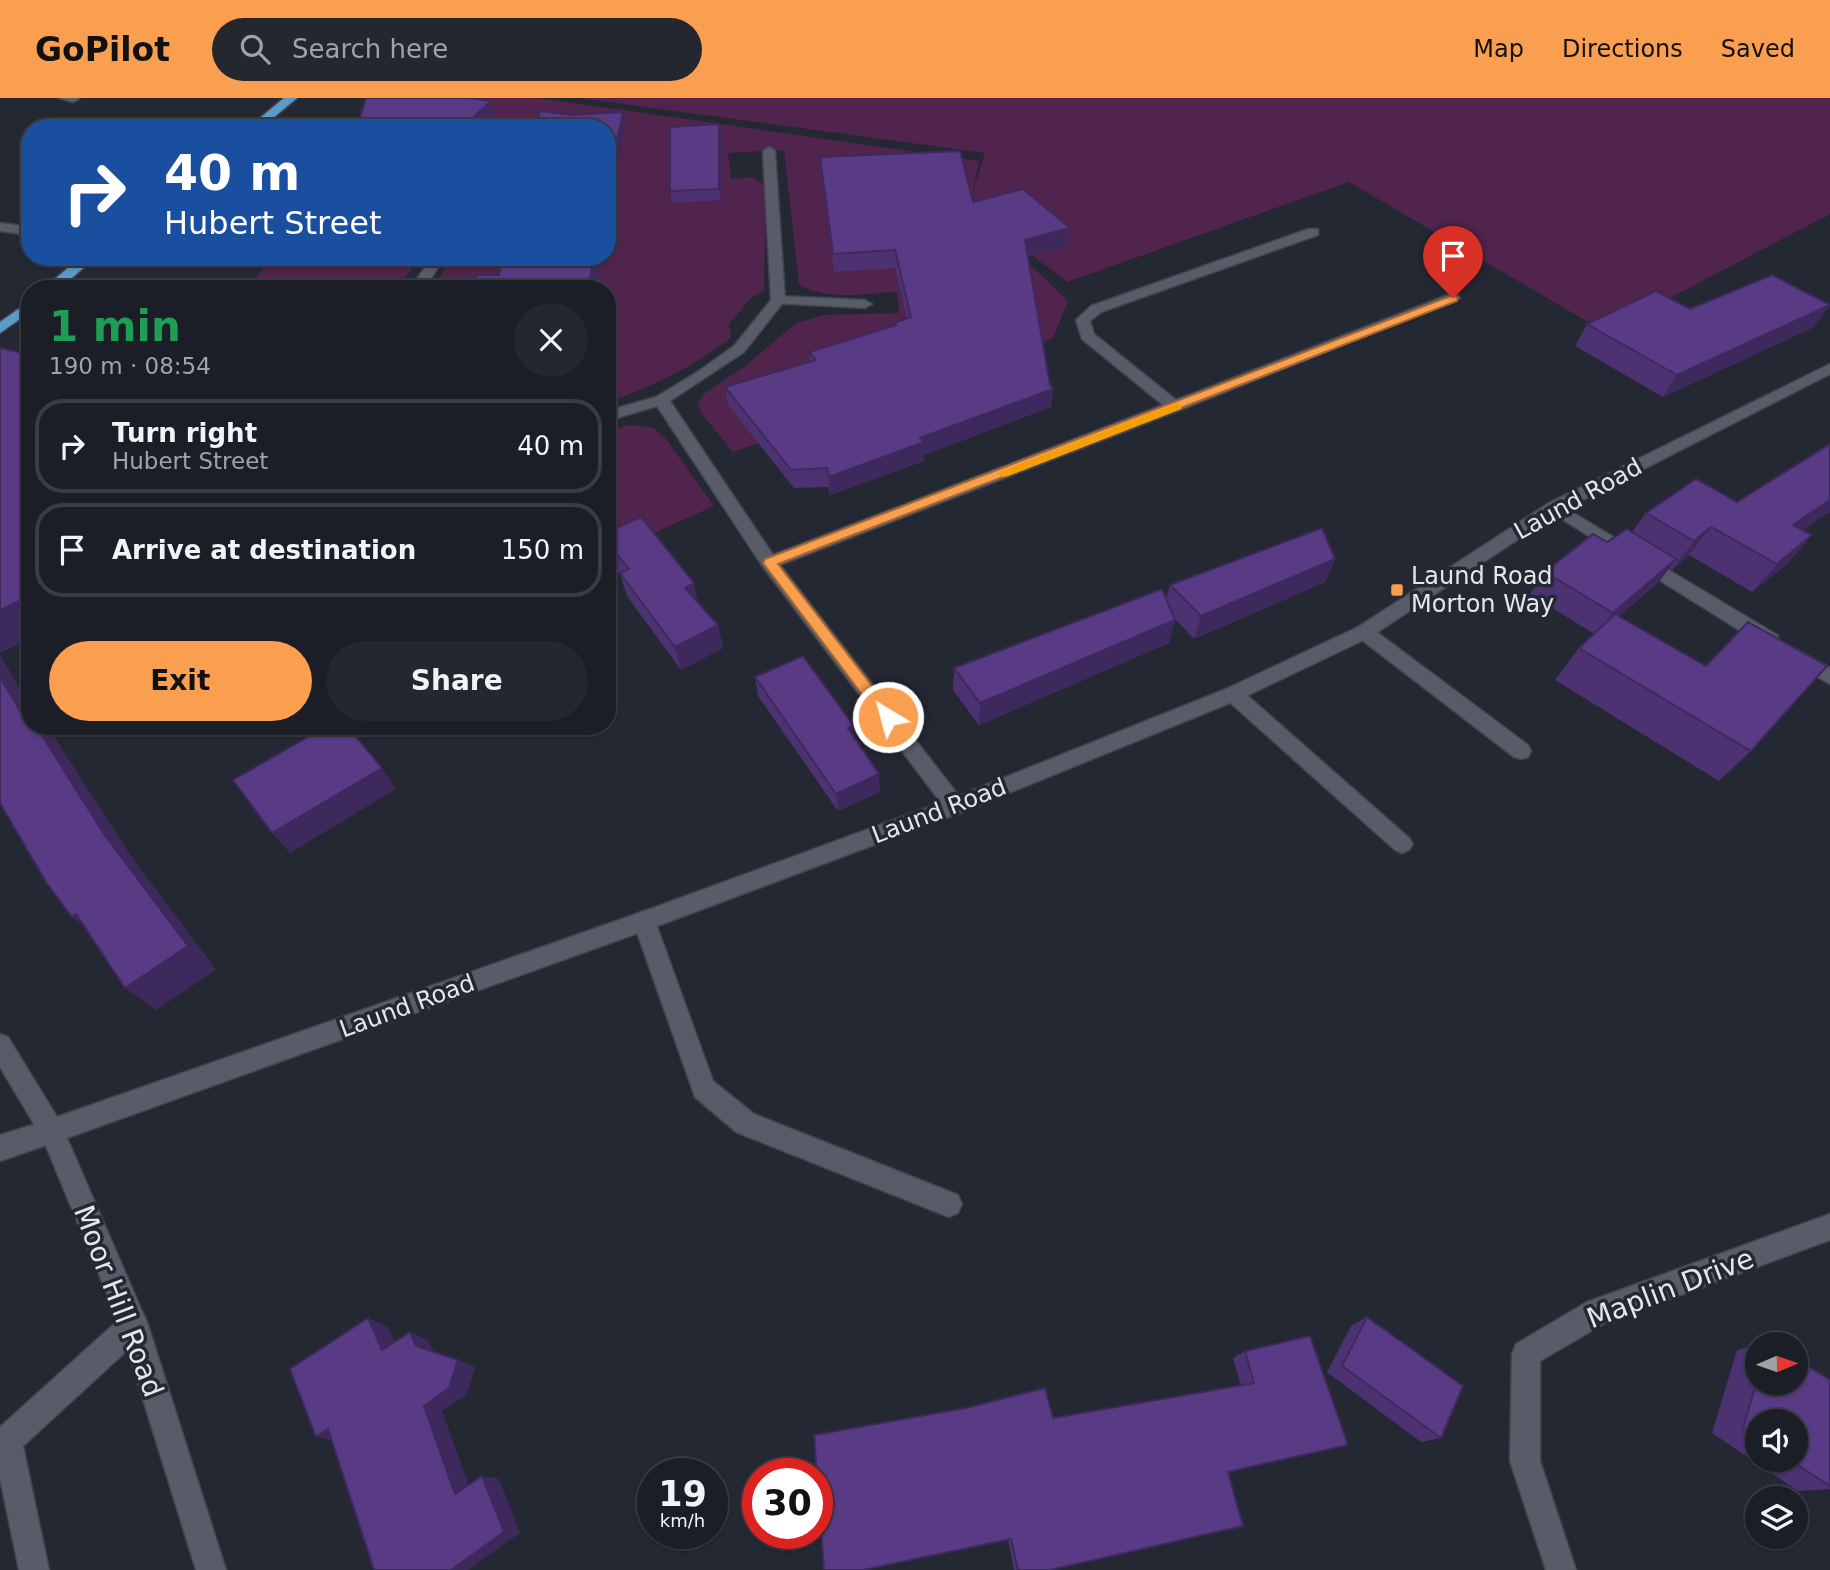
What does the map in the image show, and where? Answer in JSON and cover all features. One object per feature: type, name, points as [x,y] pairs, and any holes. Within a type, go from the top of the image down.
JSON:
[{"type":"highway","points":[[267,119],[290,98]]},
{"type":"highway","points":[[61,280],[79,266]]},
{"type":"highway","points":[[0,329],[21,312]]},
{"type":"street","points":[[616,413],[661,400],[740,349],[778,299],[769,151]]},
{"type":"street","points":[[0,227],[21,230]]},
{"type":"street","points":[[1175,407],[1087,336],[1083,320],[1096,309],[1313,232]]},
{"type":"street","points":[[769,563],[1453,298]]},
{"type":"street","points":[[778,299],[866,304]]},
{"type":"street","name":"Laund Road","points":[[0,1148],[644,921],[955,806],[1233,694],[1364,632],[1555,507],[1830,368]]},
{"type":"street","points":[[661,400],[769,563],[955,806]]},
{"type":"street","points":[[1555,507],[1830,677]]},
{"type":"street","points":[[1364,632],[1521,751]]},
{"type":"street","points":[[1233,694],[1402,844]]},
{"type":"street","points":[[644,921],[704,1090],[745,1123],[949,1204]]},
{"type":"street","name":"Moor Hill Road","points":[[0,1045],[52,1131],[134,1325],[211,1570]]},
{"type":"street","name":"Maplin Drive","points":[[1561,1570],[1525,1461],[1526,1354],[1597,1312],[1830,1227]]},
{"type":"street","points":[[34,1570],[3,1444],[134,1325]]},
{"type":"shaded area","points":[[453,98],[538,98],[979,161],[972,194],[985,153],[579,98],[1830,98],[1830,214],[1605,332],[1349,182],[1067,282],[976,213],[1068,301],[1053,338],[733,452],[701,413],[698,402],[705,393],[745,366],[796,323],[825,315],[899,313],[897,292],[834,295],[810,290],[799,284],[784,150],[728,153],[731,179],[752,177],[766,186],[764,290],[751,298],[729,324],[731,338],[672,375],[616,399],[616,280],[437,280],[448,266],[616,266],[616,119],[429,119]]},
{"type":"shaded area","points":[[267,266],[414,266],[403,280],[252,280]]},
{"type":"shaded area","points":[[630,425],[654,428],[666,439],[714,506],[616,550],[616,429]]},
{"type":"building","points":[[366,98],[469,98],[491,101],[472,119],[360,119]]},
{"type":"building","points":[[540,111],[572,115],[623,112],[616,147],[616,119],[538,119]]},
{"type":"building","points":[[719,124],[719,189],[670,191],[670,127]]},
{"type":"building","points":[[960,151],[973,202],[1023,189],[1070,228],[1025,240],[1050,385],[1053,389],[920,438],[924,442],[829,477],[827,468],[791,470],[725,387],[816,360],[809,352],[896,325],[894,323],[911,317],[895,250],[833,254],[820,157]]},
{"type":"building","points":[[501,266],[592,266],[590,280],[475,280],[477,275],[499,275]]},
{"type":"building","points":[[1772,275],[1830,305],[1677,375],[1587,324],[1656,291],[1690,309]]},
{"type":"building","points":[[0,348],[21,353],[21,600],[0,610]]},
{"type":"building","points":[[1830,444],[1830,500],[1793,525],[1812,535],[1777,564],[1711,527],[1694,541],[1646,513],[1696,479],[1737,502]]},
{"type":"building","points":[[641,517],[694,583],[685,588],[718,625],[675,647],[620,573],[629,569],[616,554],[616,528]]},
{"type":"building","points":[[1322,528],[1335,559],[1201,616],[1170,585]]},
{"type":"building","points":[[1627,529],[1676,559],[1613,613],[1545,572],[1593,534],[1607,542]]},
{"type":"building","points":[[1162,589],[1175,620],[980,703],[954,668]]},
{"type":"building","points":[[1615,614],[1706,666],[1748,622],[1827,666],[1751,751],[1579,648]]},
{"type":"building","points":[[803,656],[853,725],[848,728],[879,774],[836,794],[755,677]]},
{"type":"building","points":[[0,677],[19,709],[21,708],[21,735],[42,735],[104,834],[188,946],[125,988],[76,914],[72,917],[46,882],[0,803]]},
{"type":"building","points":[[311,735],[354,735],[382,768],[272,833],[233,780]]},
{"type":"building","points":[[1367,1317],[1463,1386],[1441,1438],[1342,1366]]},
{"type":"building","points":[[368,1318],[382,1350],[410,1332],[416,1346],[458,1360],[449,1388],[424,1406],[455,1494],[482,1476],[504,1532],[451,1570],[374,1570],[328,1429],[316,1437],[290,1369]]},
{"type":"building","points":[[1310,1336],[1348,1445],[1228,1472],[1243,1526],[1050,1570],[1018,1570],[1011,1539],[863,1570],[824,1570],[822,1549],[833,1549],[833,1458],[816,1458],[814,1435],[966,1408],[1045,1388],[1053,1418],[1254,1383],[1245,1351]]},
{"type":"building","points":[[1808,1366],[1830,1380],[1830,1486],[1808,1472],[1808,1409],[1749,1409],[1753,1395],[1808,1395]]},
{"type":"slow traffic","points":[[1003,473],[1176,406]]},
{"type":"place","name":"Laund Road Morton Way","points":[[1397,590]]},
{"type":"route","points":[[888,717],[769,563],[1453,298]]}]
